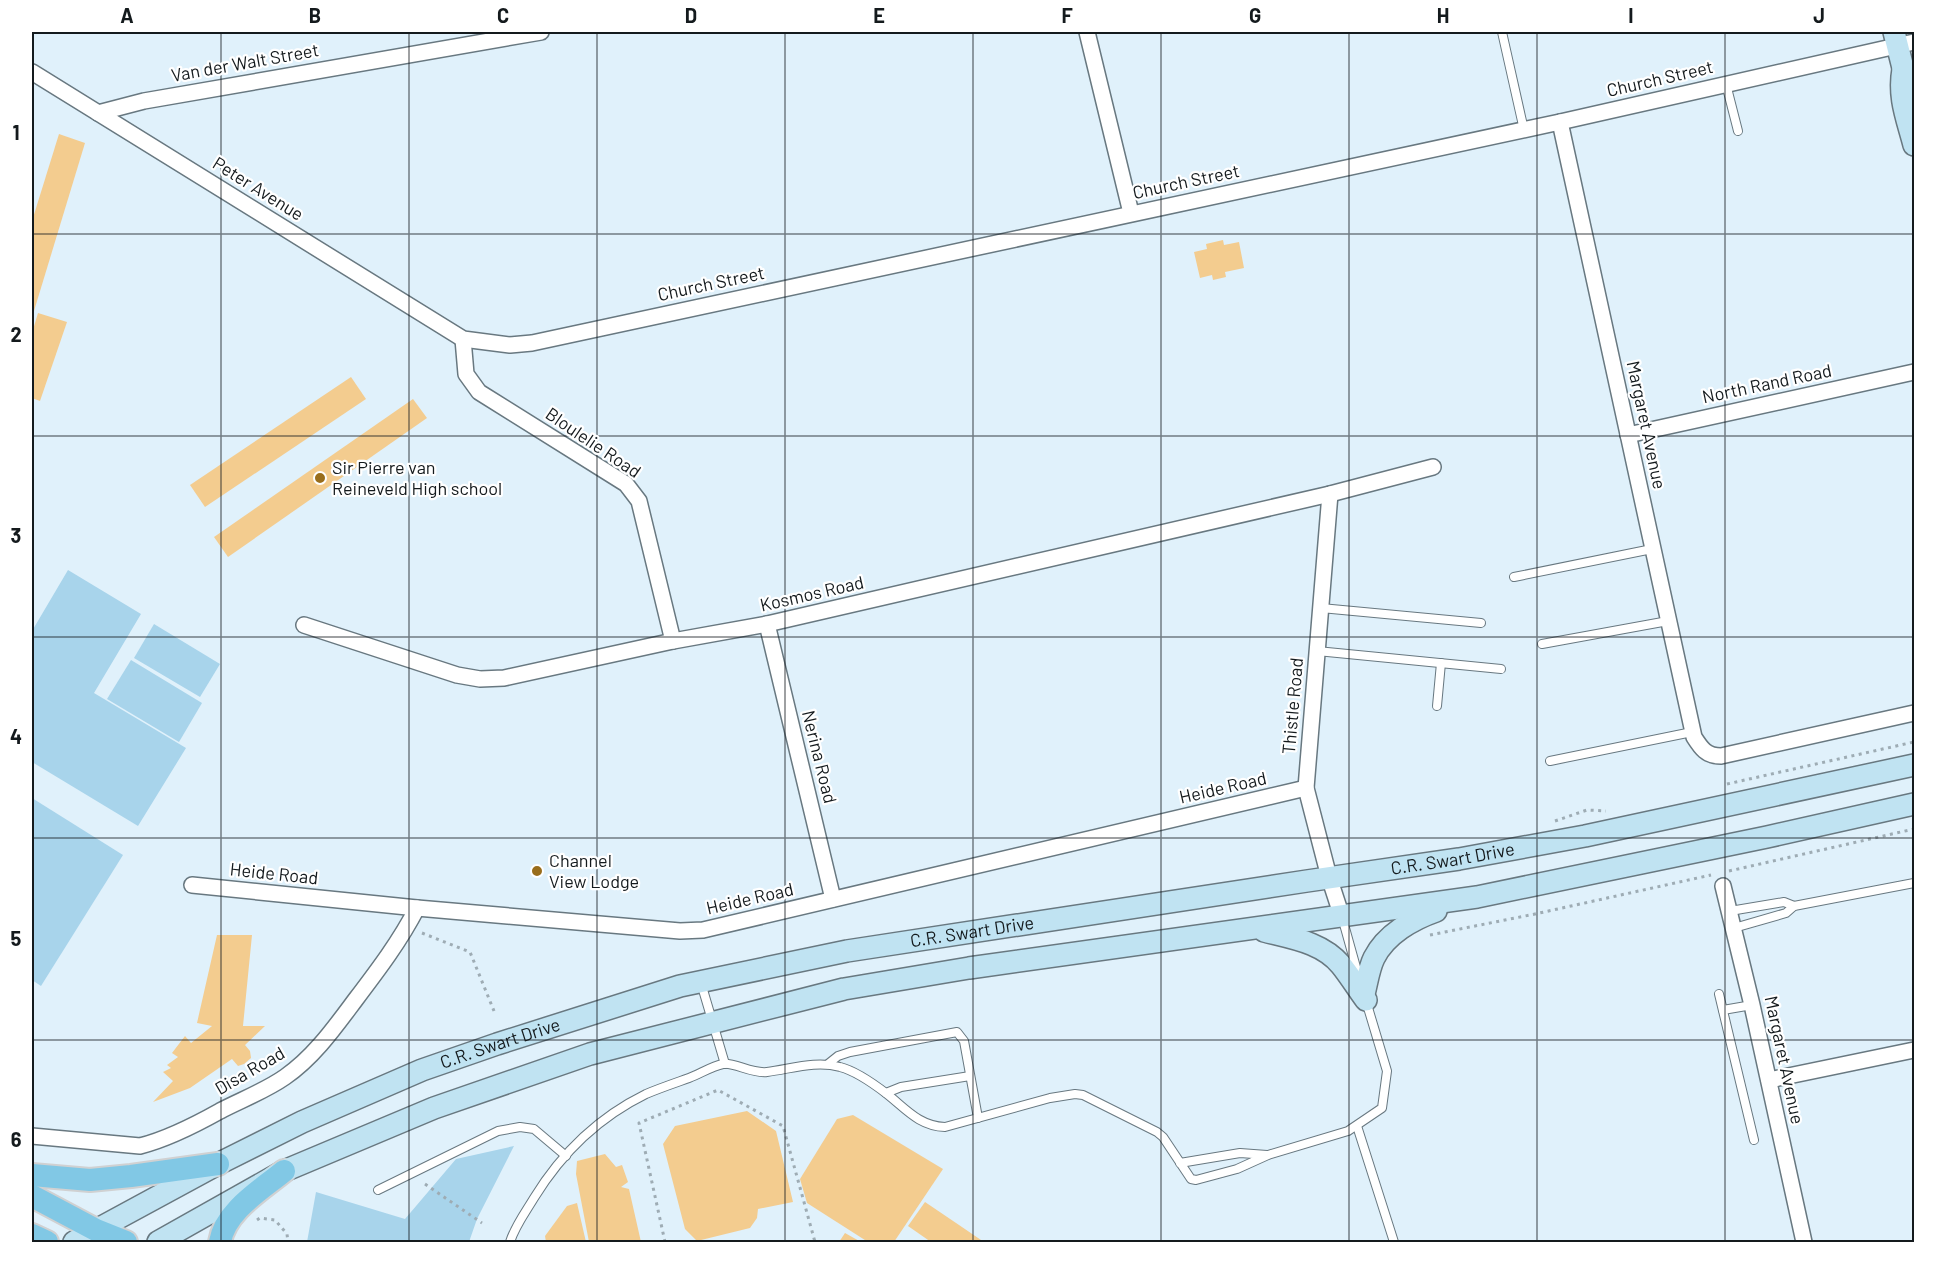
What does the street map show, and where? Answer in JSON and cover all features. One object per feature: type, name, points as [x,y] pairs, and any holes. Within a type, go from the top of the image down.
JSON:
[{"type":"main road","points":[[1902,40],[1903,69],[1900,90],[1914,145]]},
{"type":"main road","points":[[1903,69],[1914,95]]},
{"type":"main road","name":"C.R. Swart Drive","points":[[74,1242],[218,1164],[302,1122],[422,1070],[680,986],[847,951],[1459,859],[1585,836],[1914,765]]},
{"type":"main road","name":"C.R. Swart Drive","points":[[158,1242],[284,1171],[434,1108],[590,1054],[844,989],[969,968],[1477,897],[1914,804]]},
{"type":"main road","points":[[1365,997],[1375,957],[1401,928],[1422,915],[1477,897]]},
{"type":"main road","points":[[1255,928],[1308,942],[1321,948],[1340,964],[1365,997]]},
{"type":"main road","points":[[32,1175],[90,1180],[218,1164]]},
{"type":"main road","points":[[220,1242],[229,1220],[284,1171]]},
{"type":"main road","points":[[32,1196],[96,1230],[126,1242]]},
{"type":"main road","points":[[32,1235],[47,1242]]},
{"type":"street","name":"Van der Walt Street","points":[[98,113],[144,101],[541,32]]},
{"type":"street","points":[[1087,32],[1131,213]]},
{"type":"street","name":"Church Street","points":[[463,339],[510,345],[532,343],[1524,130],[1726,84],[1902,40]]},
{"type":"street","name":"Peter Avenue","points":[[32,72],[463,339]]},
{"type":"street","name":"Margaret Avenue","points":[[1560,122],[1693,734]]},
{"type":"street","name":"Bloulelie Road","points":[[463,339],[466,374],[479,392],[633,490],[639,501],[673,641]]},
{"type":"street","name":"North Rand Road","points":[[1628,435],[1914,372]]},
{"type":"street","name":"Kosmos Road","points":[[304,625],[457,675],[480,680],[504,678],[673,641],[767,624],[1330,494],[1433,467]]},
{"type":"street","name":"Thistle Road","points":[[1330,494],[1306,789],[1342,917]]},
{"type":"street","name":"Nerina Road","points":[[767,624],[833,899]]},
{"type":"street","points":[[1693,734],[1701,749],[1708,754],[1721,756],[1914,713]]},
{"type":"street","name":"Heide Road","points":[[192,885],[417,908],[680,931],[703,930],[1306,789]]},
{"type":"street","name":"Margaret Avenue","points":[[1724,886],[1804,1242]]},
{"type":"street","name":"Disa Road","points":[[32,1136],[140,1146],[199,1122],[285,1078],[327,1037],[388,956],[417,908]]},
{"type":"street","points":[[1769,1080],[1914,1050]]},
{"type":"lane","points":[[1502,32],[1524,130]]},
{"type":"lane","points":[[1726,84],[1738,131]]},
{"type":"lane","points":[[1515,577],[1652,549]]},
{"type":"lane","points":[[1320,608],[1481,623]]},
{"type":"lane","points":[[1542,644],[1668,621]]},
{"type":"lane","points":[[1317,651],[1501,669]]},
{"type":"lane","points":[[1437,706],[1441,663]]},
{"type":"lane","points":[[1550,761],[1693,734]]},
{"type":"lane","points":[[1734,928],[1786,913],[1794,906],[1914,883]]},
{"type":"lane","points":[[1730,911],[1784,902],[1794,906]]},
{"type":"lane","points":[[510,1242],[514,1230],[547,1178],[586,1134],[615,1112],[647,1094],[724,1064],[754,1072],[828,1064],[851,1071],[886,1093],[918,1120],[933,1127],[945,1127],[1050,1098],[1083,1095],[1157,1132],[1163,1137],[1191,1179],[1196,1180],[1237,1169],[1268,1155],[1348,1131],[1382,1108],[1387,1071],[1342,917]]},
{"type":"lane","points":[[701,981],[724,1064]]},
{"type":"lane","points":[[1719,994],[1754,1140]]},
{"type":"lane","points":[[1723,1010],[1752,1005]]},
{"type":"lane","points":[[828,1064],[838,1056],[850,1052],[957,1032],[964,1041],[978,1118]]},
{"type":"lane","points":[[886,1093],[901,1087],[970,1076]]},
{"type":"lane","points":[[1357,1126],[1394,1242]]},
{"type":"lane","points":[[378,1190],[498,1131],[520,1127],[534,1129],[566,1156]]},
{"type":"lane","points":[[1180,1164],[1240,1153],[1268,1155]]},
{"type":"path","points":[[1725,784],[1914,742]]},
{"type":"path","points":[[1545,823],[1587,810],[1606,811]]},
{"type":"path","points":[[1423,937],[1914,829]]},
{"type":"path","points":[[407,928],[470,952],[494,1011]]},
{"type":"path","points":[[665,1242],[639,1123],[718,1090],[783,1126],[815,1242]]},
{"type":"path","points":[[425,1184],[482,1223]]},
{"type":"path","points":[[254,1222],[260,1218],[275,1220],[287,1234],[288,1242]]},
{"type":"shaded area","points":[[68,570],[141,614],[94,693],[186,748],[138,826],[32,762],[32,631]]},
{"type":"shaded area","points":[[154,624],[220,664],[200,697],[134,658]]},
{"type":"shaded area","points":[[131,660],[202,703],[179,742],[107,699]]},
{"type":"shaded area","points":[[32,798],[123,855],[41,986],[32,980]]},
{"type":"shaded area","points":[[514,1146],[477,1219],[469,1242],[307,1242],[316,1192],[405,1219],[456,1159]]},
{"type":"building","points":[[59,134],[85,143],[34,311],[32,310],[32,221]]},
{"type":"building","points":[[1223,240],[1224,245],[1239,242],[1244,268],[1225,272],[1226,277],[1213,280],[1212,275],[1200,278],[1194,252],[1207,249],[1206,244]]},
{"type":"building","points":[[38,313],[67,322],[40,401],[32,398],[32,333]]},
{"type":"building","points":[[351,377],[366,399],[205,507],[190,485]]},
{"type":"building","name":"Sir Pierre van Reineveld High school","points":[[413,399],[427,418],[228,557],[214,537]]},
{"type":"building","points":[[217,935],[252,935],[243,1026],[265,1026],[245,1045],[250,1051],[251,1058],[244,1064],[238,1066],[232,1059],[190,1088],[153,1102],[173,1081],[163,1072],[171,1068],[167,1065],[178,1057],[172,1053],[185,1036],[191,1043],[212,1026],[197,1023]]},
{"type":"building","points":[[747,1111],[776,1131],[793,1202],[758,1209],[757,1218],[750,1228],[697,1241],[685,1229],[663,1144],[675,1126]]},
{"type":"building","points":[[853,1115],[943,1169],[894,1242],[868,1242],[807,1203],[800,1179],[837,1119]]},
{"type":"building","points":[[605,1154],[616,1167],[622,1165],[628,1182],[621,1187],[629,1189],[641,1242],[589,1242],[576,1174],[577,1161]]},
{"type":"building","points":[[925,1202],[984,1242],[931,1242],[908,1226]]},
{"type":"building","points":[[577,1203],[586,1242],[546,1242],[545,1236],[567,1206]]},
{"type":"building","points":[[845,1233],[861,1242],[839,1242]]},
{"type":"place","name":"Sir Pierre van Reineveld High school","points":[[320,478]]},
{"type":"place","name":"Channel View Lodge","points":[[537,871]]}]
